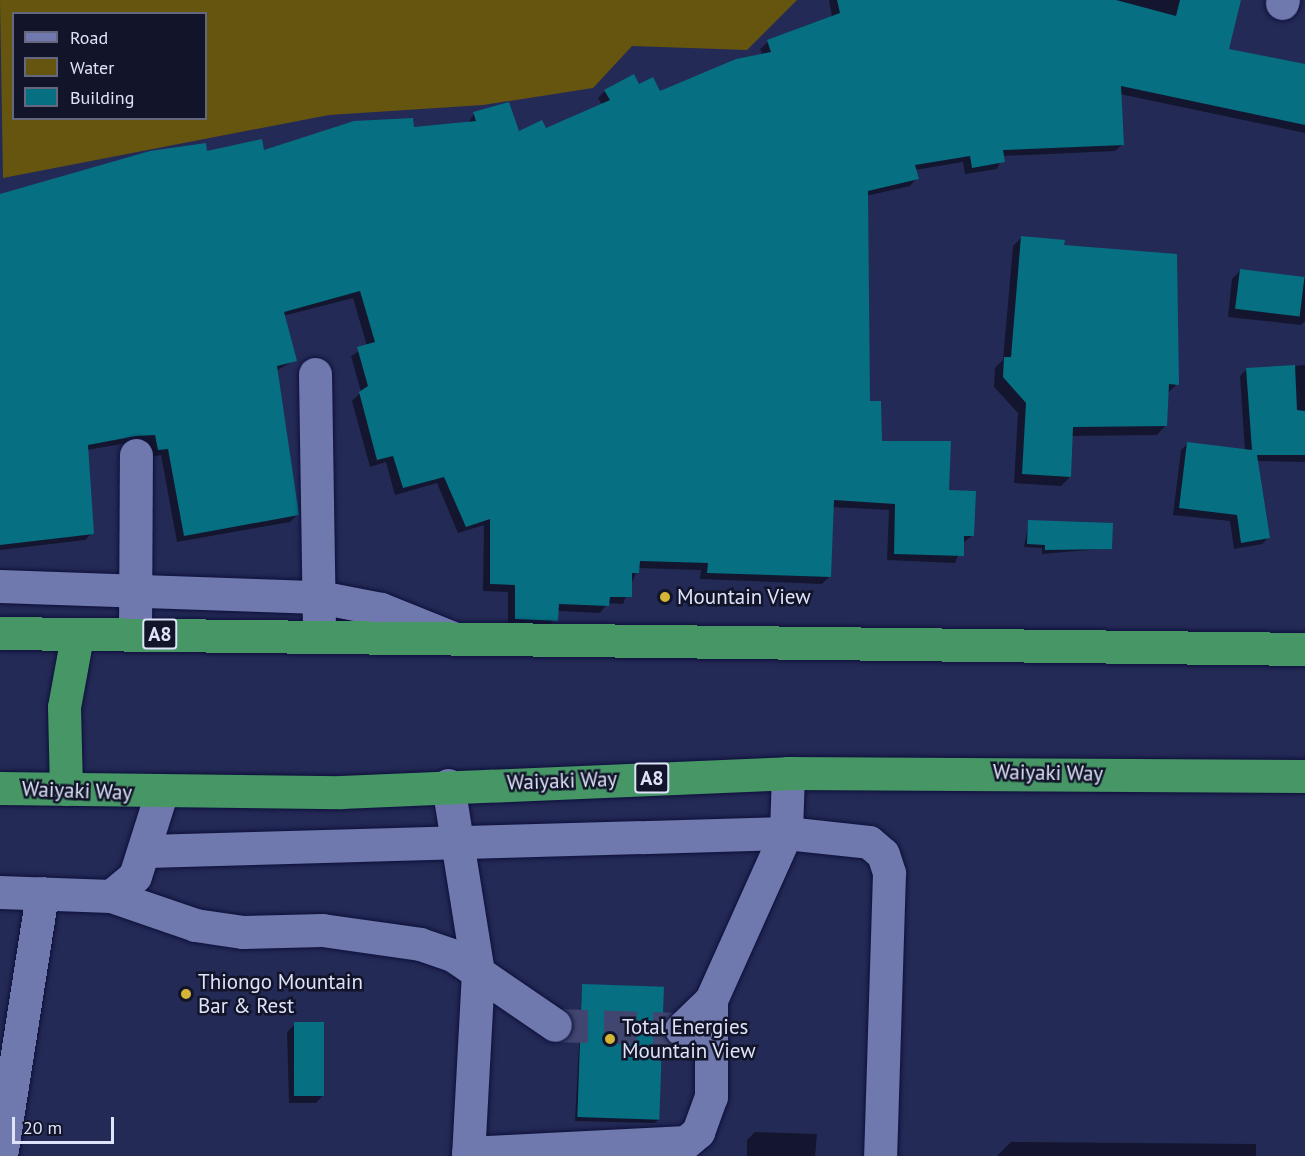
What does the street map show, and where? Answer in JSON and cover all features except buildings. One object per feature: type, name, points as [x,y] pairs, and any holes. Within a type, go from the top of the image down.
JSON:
[{"type":"highway","name":"A8","points":[[0,633],[77,636],[135,633],[1305,650]]},
{"type":"highway","points":[[66,789],[64,707],[77,636]]},
{"type":"highway","name":"Waiyaki Way","points":[[0,788],[161,794],[788,773],[1305,776]]},
{"type":"street","points":[[315,374],[320,636]]},
{"type":"street","points":[[135,633],[136,455]]},
{"type":"street","points":[[0,586],[136,593],[319,597],[381,609],[453,638]]},
{"type":"street","points":[[681,1029],[711,1000],[786,833],[788,773]]},
{"type":"street","points":[[448,785],[478,972],[468,1155],[701,1144],[711,1097],[711,1000]]},
{"type":"street","points":[[111,896],[135,876],[147,851],[161,794]]},
{"type":"street","points":[[147,851],[458,845],[786,833],[869,842],[883,854],[889,873],[880,1156]]},
{"type":"street","points":[[0,892],[111,896],[204,927],[355,932],[420,944],[478,972],[555,1025]]},
{"type":"street","points":[[1,1156],[42,893]]},
{"type":"water","points":[[0,0],[797,0],[747,50],[632,46],[593,88],[483,105],[329,115],[3,178]]},
{"type":"tunnel","points":[[555,1025],[681,1029]]},
{"type":"place","name":"Mountain View","points":[[665,597]]},
{"type":"place","name":"Thiongo Mountain Bar & Rest","points":[[186,994]]},
{"type":"place","name":"Total Energies Mountain View","points":[[610,1039]]}]
